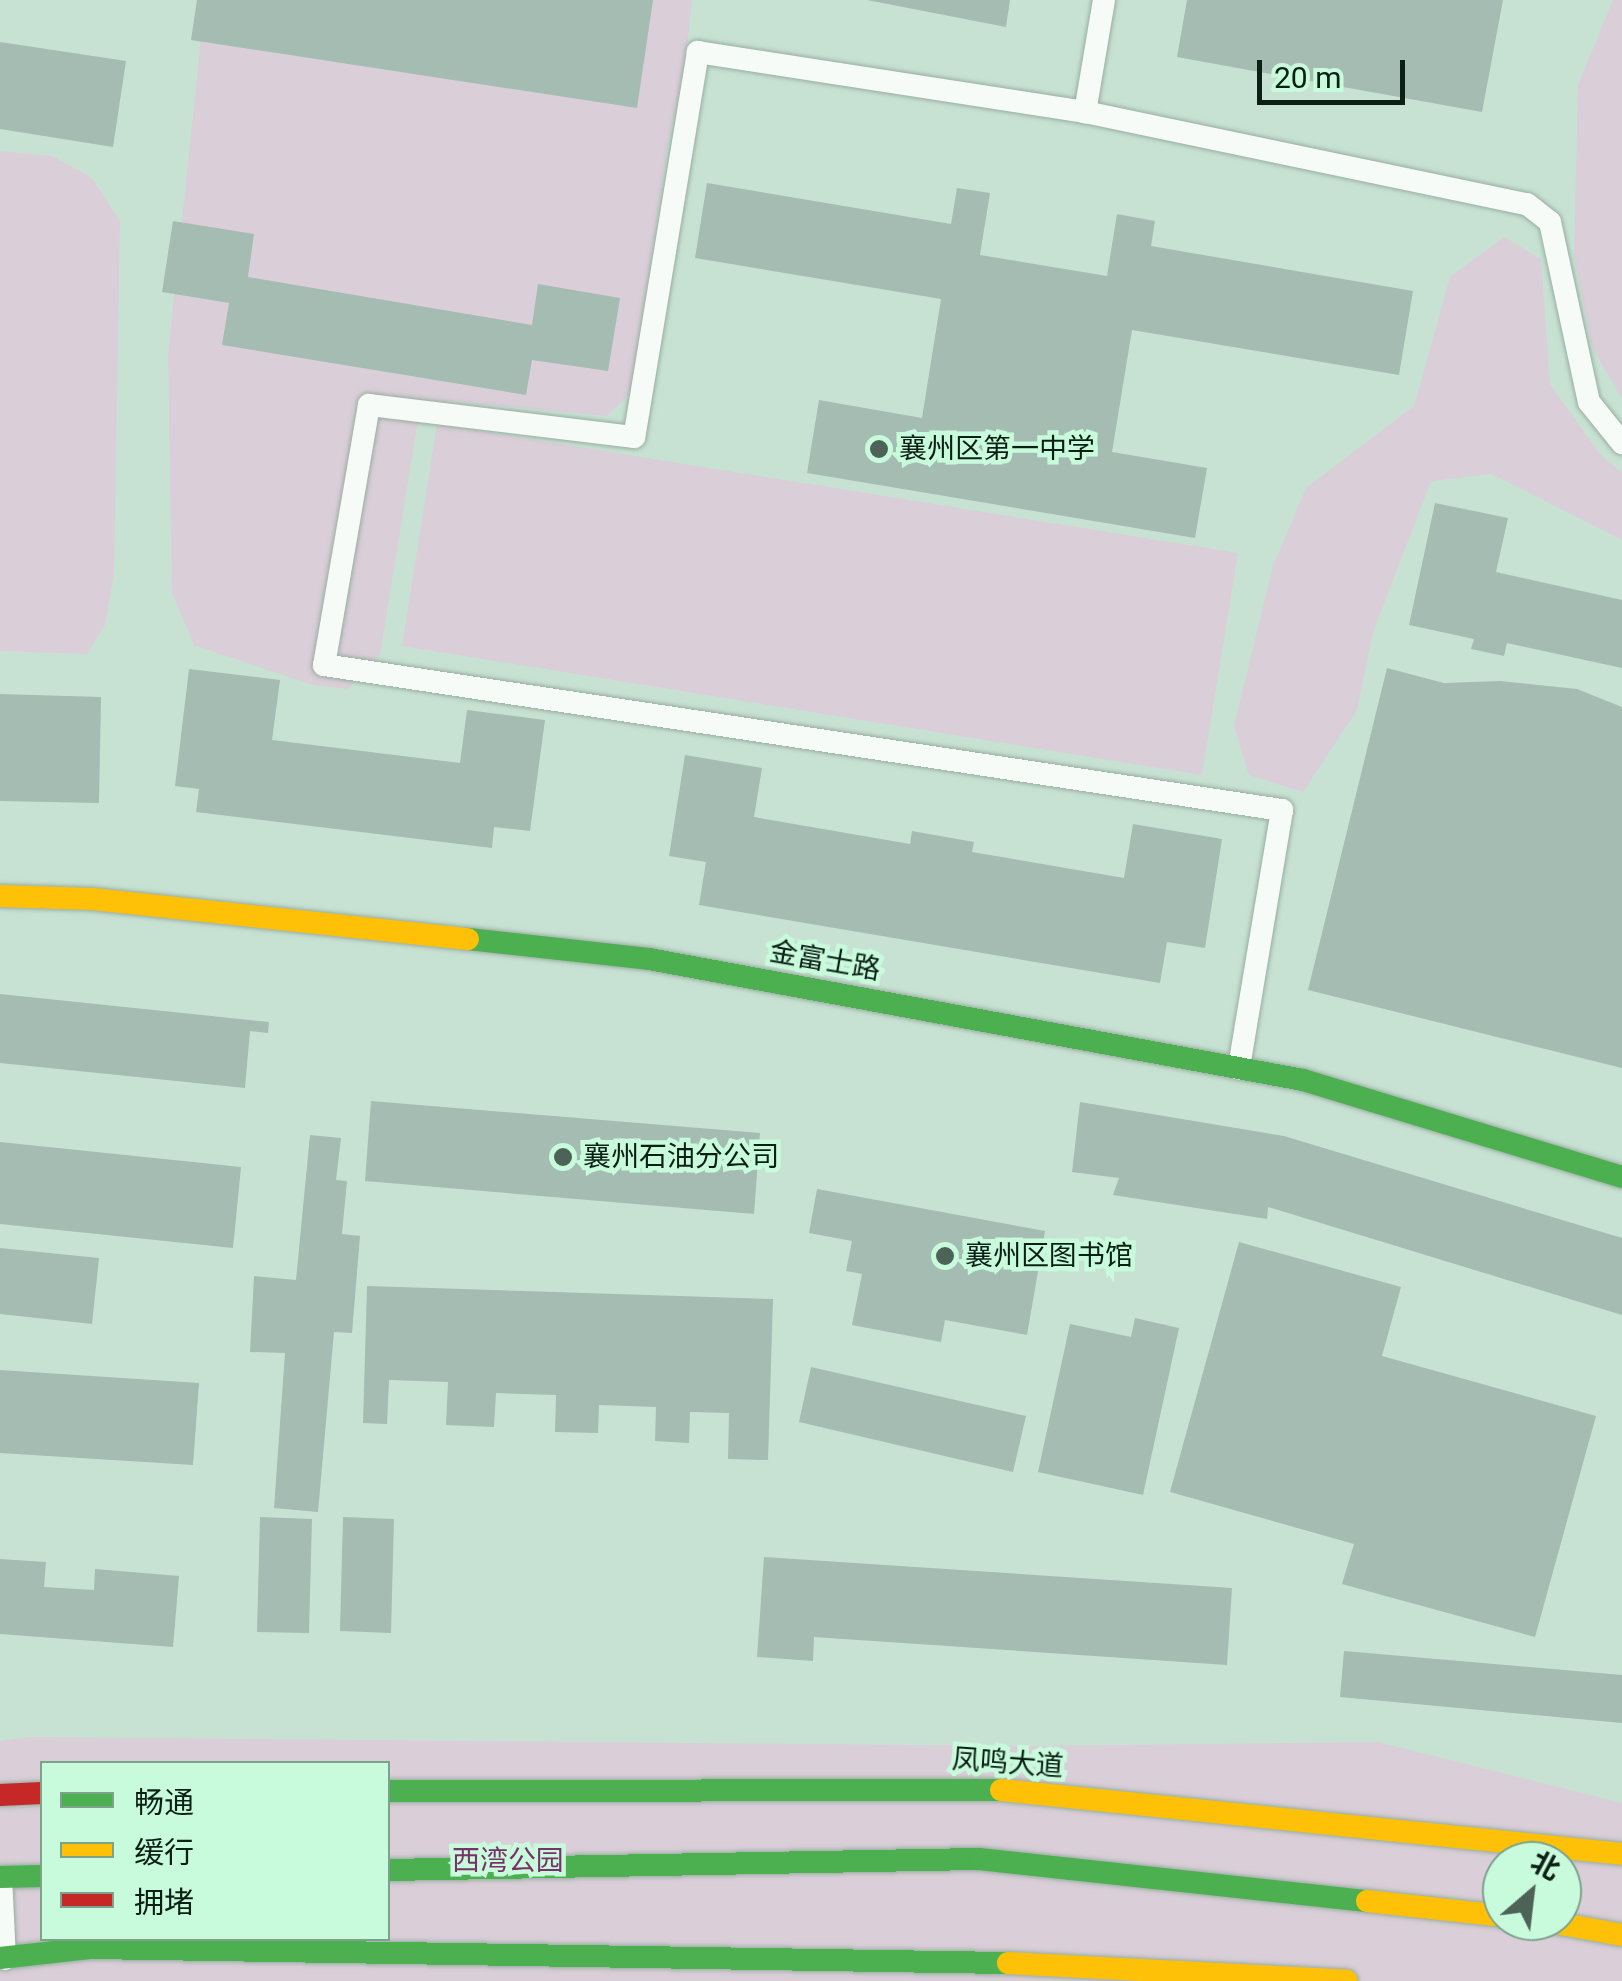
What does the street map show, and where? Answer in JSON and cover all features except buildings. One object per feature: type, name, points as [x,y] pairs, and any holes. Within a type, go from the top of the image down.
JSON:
[{"type":"street","name":"金富士路","points":[[0,896],[92,899],[649,959],[1303,1080],[1622,1176]]},
{"type":"street","name":"凤鸣大道","points":[[390,1791],[979,1788],[1622,1854]]},
{"type":"street","points":[[0,1795],[40,1793]]},
{"type":"street","points":[[390,1870],[979,1859],[1305,1903],[1482,1915]]},
{"type":"street","points":[[0,1877],[40,1876]]},
{"type":"street","points":[[1582,1928],[1622,1935]]},
{"type":"street","points":[[2,1962],[91,1948],[961,1960],[1297,1970],[1347,1981]]},
{"type":"lane","points":[[1085,112],[1104,0]]},
{"type":"lane","points":[[1239,1068],[1282,810],[324,665],[369,405],[634,437],[698,52],[1085,112],[1527,204],[1550,222],[1588,402],[1622,444]]},
{"type":"lane","points":[[0,1877],[2,1962]]},
{"type":"green space","points":[[205,0],[692,0],[683,86],[669,136],[632,392],[607,416],[447,401],[417,426],[380,655],[348,689],[314,685],[194,645],[172,593],[168,355]]},
{"type":"green space","points":[[1613,0],[1622,0],[1622,399],[1592,347],[1574,256],[1578,85]]},
{"type":"green space","points":[[0,151],[52,156],[91,177],[120,221],[114,573],[105,625],[87,654],[0,651]]},
{"type":"green space","points":[[1504,237],[1541,259],[1550,384],[1600,454],[1622,473],[1622,540],[1492,474],[1431,481],[1373,632],[1357,710],[1303,792],[1249,775],[1234,726],[1273,566],[1306,488],[1414,406],[1450,277]]},
{"type":"green space","points":[[437,424],[1238,553],[1202,775],[402,646]]},
{"type":"green space","name":"西湾公园","points":[[31,1737],[1025,1746],[1377,1742],[1622,1803],[1622,1981],[0,1981],[0,1741]]},
{"type":"traffic: fast","points":[[468,939],[649,959],[1303,1080],[1622,1177]]},
{"type":"traffic: fast","points":[[390,1791],[1001,1790]]},
{"type":"traffic: fast","points":[[390,1870],[979,1859],[1367,1901]]},
{"type":"traffic: fast","points":[[0,1877],[40,1876]]},
{"type":"traffic: fast","points":[[0,1958],[91,1948],[1008,1963]]},
{"type":"traffic: slow","points":[[0,896],[92,899],[468,939]]},
{"type":"traffic: slow","points":[[1001,1790],[1622,1854]]},
{"type":"traffic: slow","points":[[1367,1901],[1482,1914]]},
{"type":"traffic: slow","points":[[1582,1928],[1622,1935]]},
{"type":"traffic: slow","points":[[1008,1963],[1347,1981]]},
{"type":"traffic: jam","points":[[0,1795],[40,1793]]},
{"type":"place","name":"襄州区第一中学","points":[[879,449]]},
{"type":"place","name":"襄州石油分公司","points":[[563,1157]]},
{"type":"place","name":"襄州区图书馆","points":[[945,1256]]}]
